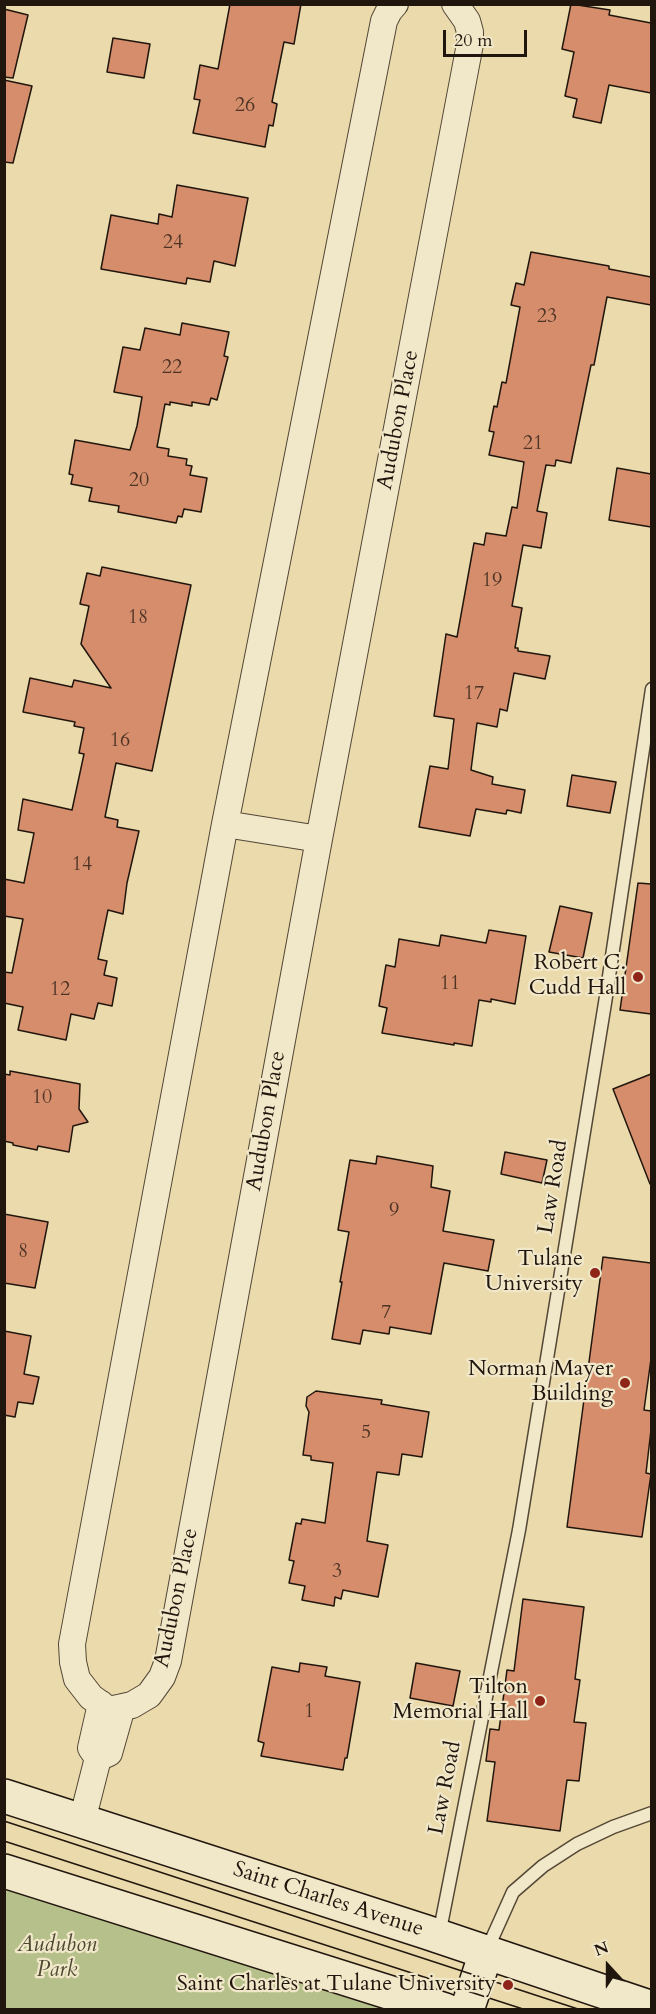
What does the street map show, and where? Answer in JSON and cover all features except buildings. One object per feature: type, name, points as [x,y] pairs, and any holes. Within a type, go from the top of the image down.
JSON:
[{"type":"main road","name":"Saint Charles Avenue","points":[[4,1796],[438,1936],[613,2003],[651,2008]]},
{"type":"main road","points":[[4,1870],[445,2010]]},
{"type":"main road","points":[[467,2010],[486,1953]]},
{"type":"street","points":[[82,1821],[98,1758],[91,1748],[111,1706],[91,1697],[77,1679],[72,1644],[225,824],[384,21],[388,11],[396,4]]},
{"type":"street","name":"Audubon Place","points":[[111,1706],[132,1705],[149,1695],[162,1677],[168,1661],[319,840],[470,44],[467,21],[454,4]]},
{"type":"street","points":[[225,824],[319,840]]},
{"type":"lane","name":"Law Road","points":[[438,1936],[519,1530],[605,1003],[651,689]]},
{"type":"lane","points":[[486,1953],[513,1892],[543,1866],[577,1844],[651,1813]]},
{"type":"green space","name":"Audubon Park","points":[[5,1888],[58,1906],[391,2009],[5,2010]]},
{"type":"tram line","points":[[4,1821],[581,2010]]},
{"type":"tram line","points":[[4,1841],[526,2010]]},
{"type":"place","name":"Robert C. Cudd Hall","points":[[638,977]]},
{"type":"place","name":"Tulane University","points":[[595,1273]]},
{"type":"place","name":"Norman Mayer Building","points":[[625,1383]]},
{"type":"place","name":"Tilton Memorial Hall","points":[[540,1701]]},
{"type":"place","name":"Saint Charles at Tulane University","points":[[508,1985]]}]
